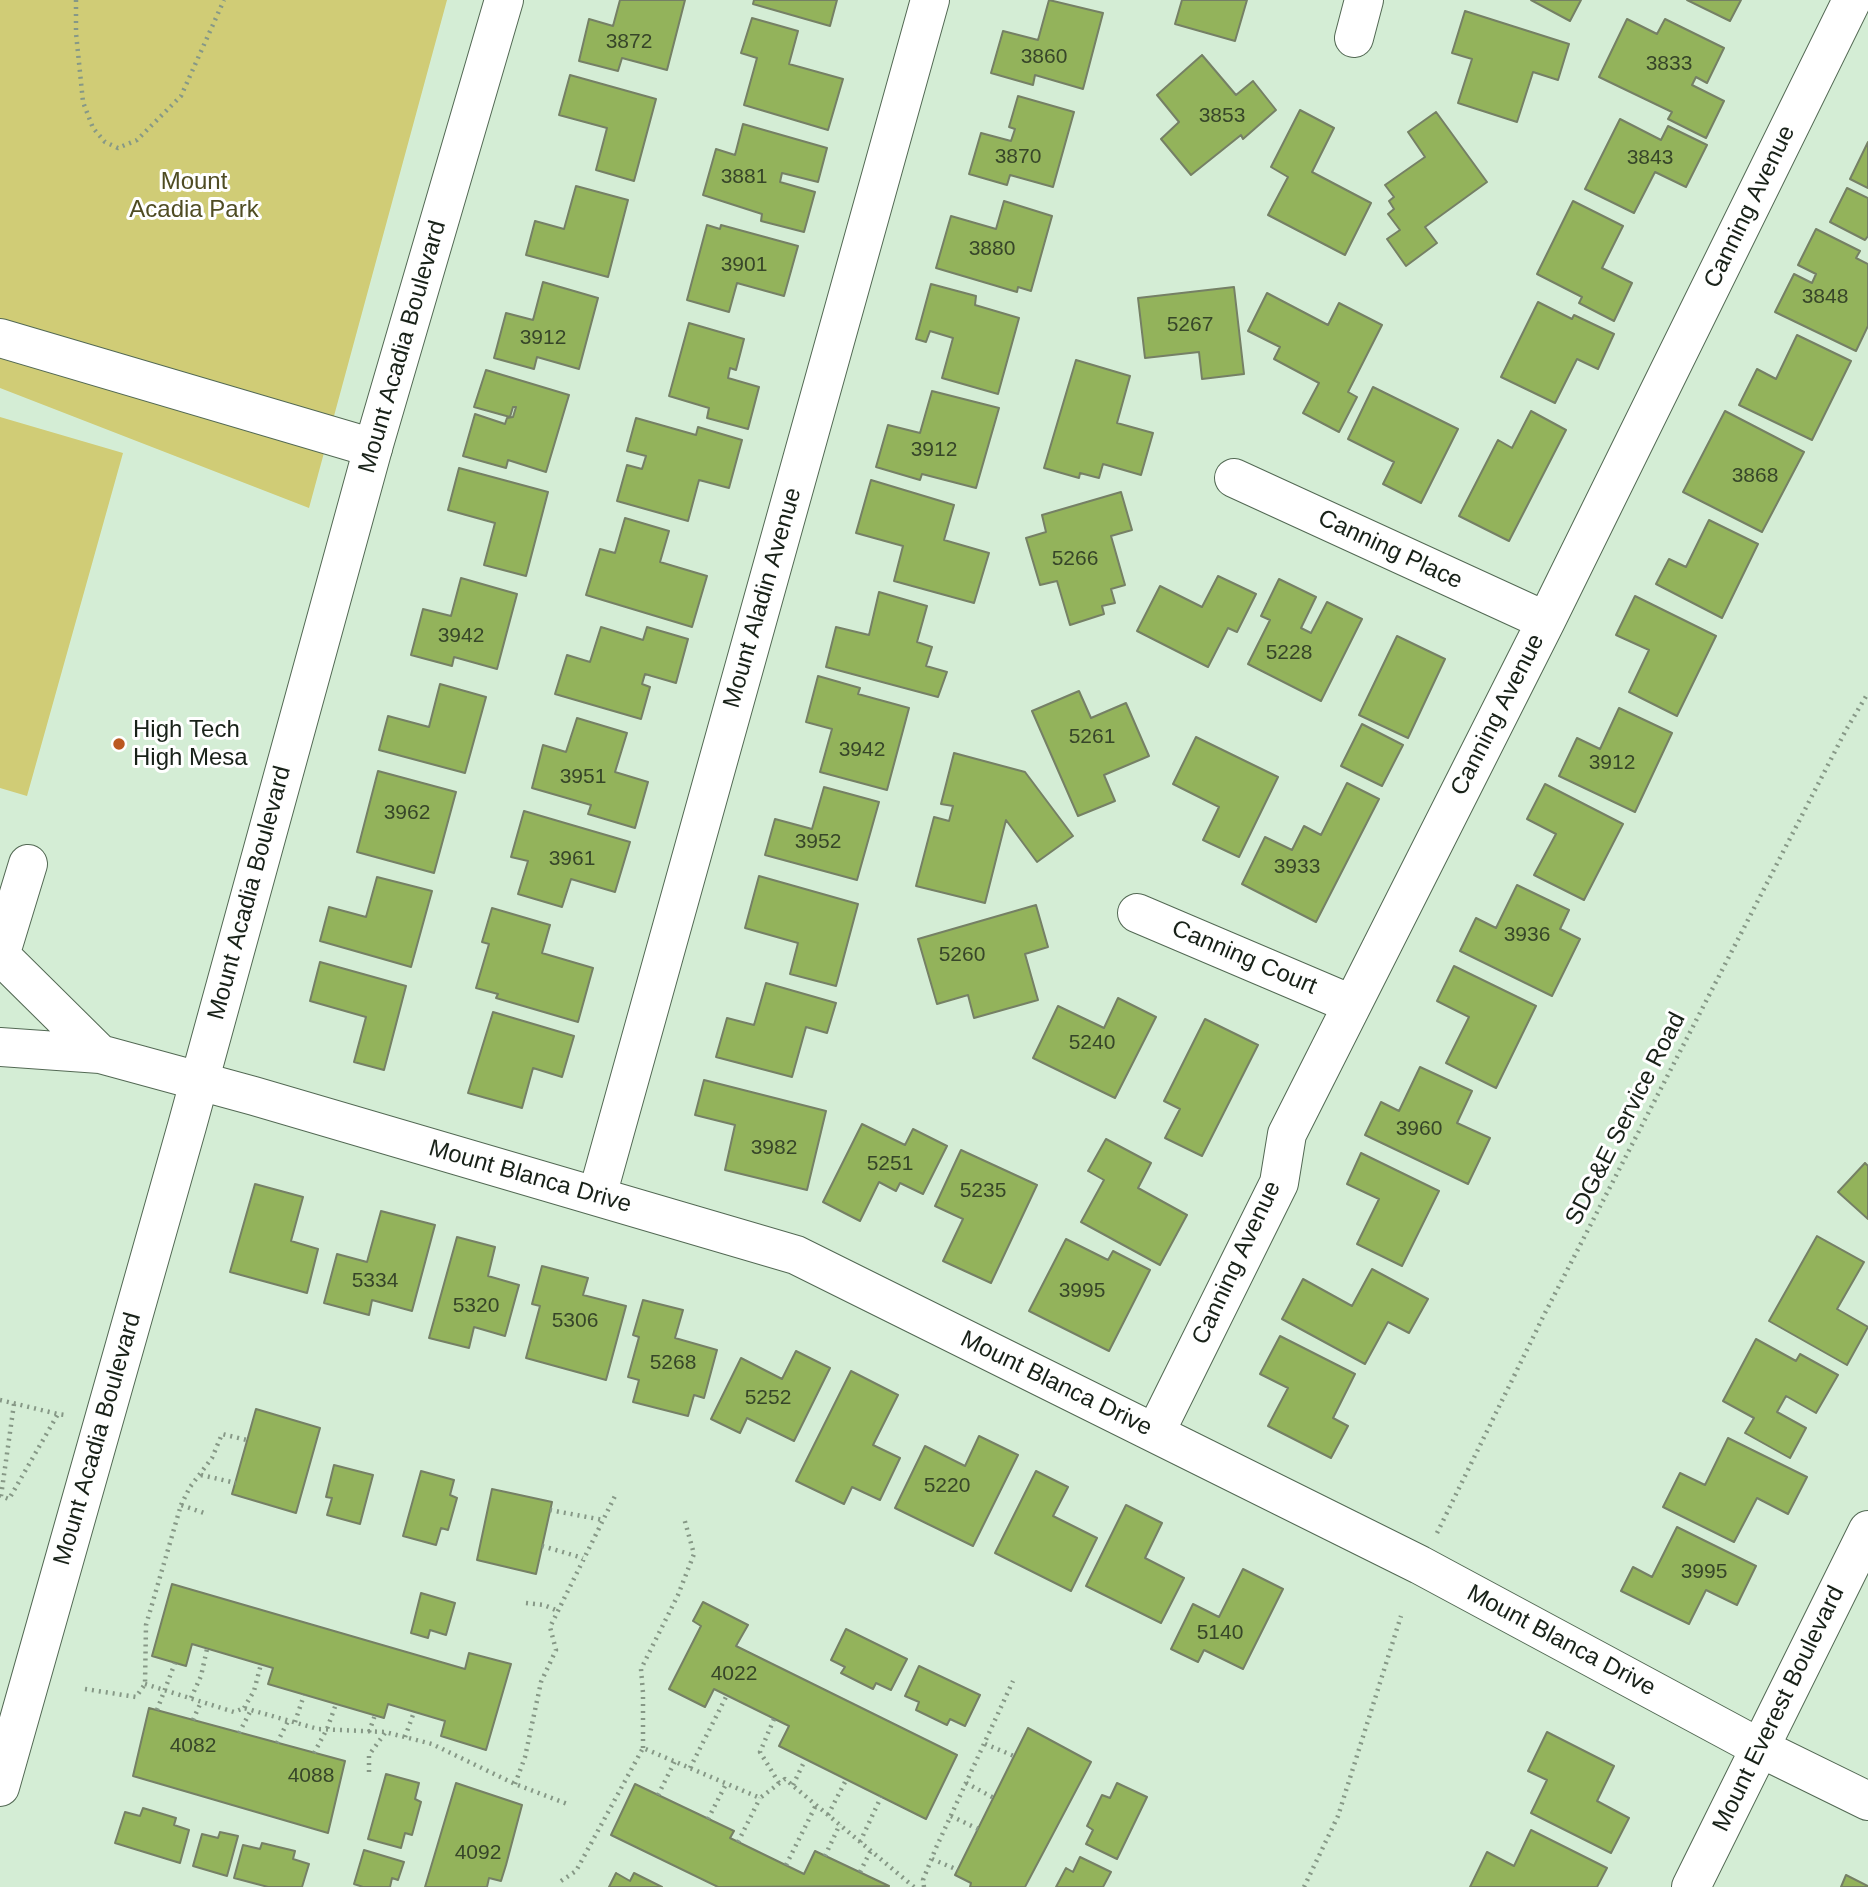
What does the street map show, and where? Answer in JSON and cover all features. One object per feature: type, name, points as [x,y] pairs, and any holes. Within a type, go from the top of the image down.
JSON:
[{"type":"street","name":"Mount Acadia Boulevard","points":[[0,1787],[373,448],[504,0]]},
{"type":"street","name":"Mount Aladin Avenue","points":[[597,1195],[930,0]]},
{"type":"street","points":[[1354,38],[1364,0]]},
{"type":"street","name":"Canning Avenue","points":[[1155,1433],[1279,1183],[1287,1134],[1546,621],[1852,0]]},
{"type":"street","points":[[0,338],[373,448]]},
{"type":"street","name":"Canning Place","points":[[1234,478],[1546,621]]},
{"type":"street","points":[[28,864],[0,955],[100,1054]]},
{"type":"street","name":"Canning Court","points":[[1137,913],[1351,1004]]},
{"type":"street","name":"Mount Blanca Drive","points":[[0,1047],[100,1054],[597,1195],[796,1255],[1420,1565],[1760,1748],[1868,1801]]},
{"type":"street","name":"Mount Everest Boulevard","points":[[1691,1887],[1868,1530]]},
{"type":"path","points":[[76,0],[76,33],[83,102],[93,128],[105,142],[118,148],[137,140],[181,96],[224,0]]},
{"type":"path","name":"SDG&E Service Road","points":[[1420,1565],[1544,1315],[1839,743],[1868,693]]},
{"type":"path","points":[[0,1400],[65,1415]]},
{"type":"path","points":[[14,1404],[1,1496],[9,1499],[58,1414]]},
{"type":"path","points":[[85,1689],[136,1697],[145,1684],[146,1626],[181,1505],[190,1486],[212,1458],[222,1434],[247,1440]]},
{"type":"path","points":[[201,1475],[236,1483]]},
{"type":"path","points":[[515,1784],[525,1757],[541,1682],[556,1650],[550,1627],[616,1494]]},
{"type":"path","points":[[181,1505],[204,1513]]},
{"type":"path","points":[[550,1510],[603,1520]]},
{"type":"path","points":[[561,1881],[576,1871],[643,1748],[641,1669],[678,1595],[694,1555],[684,1518]]},
{"type":"path","points":[[542,1546],[583,1558]]},
{"type":"path","points":[[526,1603],[544,1605],[558,1611]]},
{"type":"path","points":[[1304,1887],[1338,1816],[1401,1616]]},
{"type":"path","points":[[191,1698],[201,1676],[207,1649]]},
{"type":"path","points":[[157,1710],[167,1691],[176,1663]]},
{"type":"path","points":[[244,1708],[254,1690],[261,1664]]},
{"type":"path","points":[[924,1887],[923,1880],[932,1858],[1013,1681]]},
{"type":"path","points":[[145,1684],[234,1712],[244,1708],[327,1730],[385,1732],[432,1744],[515,1784],[570,1805]]},
{"type":"path","points":[[295,1722],[304,1695]]},
{"type":"path","points":[[690,1768],[727,1695]]},
{"type":"path","points":[[193,1720],[201,1702]]},
{"type":"path","points":[[314,1753],[327,1730],[336,1704]]},
{"type":"path","points":[[239,1733],[251,1710]]},
{"type":"path","points":[[405,1737],[414,1712]]},
{"type":"path","points":[[369,1732],[375,1715]]},
{"type":"path","points":[[775,1718],[760,1752],[779,1783]]},
{"type":"path","points":[[277,1743],[288,1721]]},
{"type":"path","points":[[369,1772],[369,1755],[385,1732]]},
{"type":"path","points":[[985,1744],[1014,1756]]},
{"type":"path","points":[[643,1748],[760,1798]]},
{"type":"path","points":[[793,1785],[805,1759]]},
{"type":"path","points":[[658,1796],[675,1762]]},
{"type":"path","points":[[738,1842],[760,1798],[785,1779],[914,1887]]},
{"type":"path","points":[[828,1815],[846,1780]]},
{"type":"path","points":[[966,1783],[994,1798]]},
{"type":"path","points":[[708,1819],[726,1784]]},
{"type":"path","points":[[860,1842],[881,1797]]},
{"type":"path","points":[[786,1865],[816,1805]]},
{"type":"path","points":[[951,1815],[978,1829]]},
{"type":"path","points":[[825,1856],[840,1824]]},
{"type":"path","points":[[860,1872],[871,1850]]},
{"type":"path","points":[[932,1858],[958,1870]]},
{"type":"green space","name":"Mount Acadia Park","points":[[0,0],[447,0],[309,508],[0,388]]},
{"type":"green space","points":[[0,417],[123,453],[27,796],[0,788]]},
{"type":"building","points":[[620,0],[685,0],[667,70],[622,58],[618,71],[579,61],[589,19],[613,26]]},
{"type":"building","points":[[754,0],[837,0],[830,26],[753,4]]},
{"type":"building","points":[[1049,0],[1103,13],[1083,89],[1035,75],[1033,85],[991,73],[1003,31],[1038,40]]},
{"type":"building","points":[[1182,0],[1247,0],[1235,41],[1175,24]]},
{"type":"building","points":[[1531,0],[1581,0],[1570,21]]},
{"type":"building","points":[[1687,0],[1741,0],[1730,21]]},
{"type":"building","points":[[1465,11],[1569,44],[1558,80],[1533,72],[1517,122],[1458,103],[1472,59],[1452,53]]},
{"type":"building","points":[[752,18],[798,31],[789,64],[843,79],[828,130],[744,105],[757,58],[741,53]]},
{"type":"building","points":[[1627,19],[1657,34],[1665,19],[1724,48],[1707,83],[1696,77],[1692,85],[1724,101],[1706,138],[1668,119],[1672,112],[1599,77]]},
{"type":"building","points":[[1202,55],[1236,95],[1253,81],[1276,110],[1243,139],[1241,135],[1191,175],[1161,139],[1179,122],[1157,95]]},
{"type":"building","points":[[570,75],[656,99],[634,181],[596,170],[607,128],[559,115]]},
{"type":"building","points":[[1018,96],[1074,112],[1053,187],[1010,175],[1007,185],[969,174],[981,133],[1011,141],[1015,129],[1009,127]]},
{"type":"building","points":[[1300,110],[1334,128],[1312,172],[1371,203],[1345,255],[1268,215],[1288,177],[1271,167]]},
{"type":"building","points":[[1436,112],[1487,182],[1425,227],[1437,243],[1406,266],[1387,239],[1400,230],[1388,214],[1394,209],[1389,201],[1394,197],[1385,185],[1425,157],[1408,132]]},
{"type":"building","points":[[1620,119],[1661,140],[1668,126],[1707,145],[1686,187],[1655,172],[1634,213],[1585,189]]},
{"type":"building","points":[[743,124],[827,148],[818,182],[782,173],[780,182],[815,192],[804,232],[761,221],[762,214],[703,195],[716,149],[735,155]]},
{"type":"building","points":[[1868,142],[1868,188],[1850,179]]},
{"type":"building","points":[[576,186],[628,200],[608,277],[526,255],[535,221],[564,229]]},
{"type":"building","points":[[1847,188],[1868,198],[1868,236],[1865,240],[1830,222]]},
{"type":"building","points":[[1004,201],[1052,216],[1031,291],[1018,287],[1017,292],[936,268],[951,216],[996,229]]},
{"type":"building","points":[[1573,201],[1623,226],[1602,268],[1632,283],[1614,321],[1579,303],[1582,297],[1537,274]]},
{"type":"building","points":[[707,225],[720,229],[721,225],[798,246],[784,296],[737,283],[729,312],[687,300]]},
{"type":"building","points":[[1816,229],[1860,251],[1856,258],[1868,264],[1868,326],[1856,351],[1775,312],[1794,274],[1812,283],[1816,274],[1798,265]]},
{"type":"building","points":[[543,282],[598,298],[579,369],[537,357],[534,369],[494,358],[506,313],[533,320]]},
{"type":"building","points":[[931,284],[976,296],[975,305],[1019,318],[998,394],[942,378],[953,338],[930,331],[926,342],[916,339]]},
{"type":"building","points":[[1234,287],[1244,374],[1202,379],[1199,352],[1145,358],[1138,298]]},
{"type":"building","points":[[1267,293],[1328,325],[1339,303],[1382,325],[1348,392],[1357,397],[1339,432],[1303,413],[1319,383],[1274,359],[1280,347],[1248,331]]},
{"type":"building","points":[[1538,302],[1572,319],[1574,315],[1614,334],[1598,369],[1577,359],[1555,403],[1501,377]]},
{"type":"building","points":[[689,323],[744,339],[736,370],[730,368],[728,378],[759,387],[748,429],[707,418],[709,408],[669,396]]},
{"type":"building","points":[[1797,335],[1851,361],[1812,440],[1739,405],[1757,369],[1776,379]]},
{"type":"building","points":[[1076,360],[1130,376],[1117,423],[1153,433],[1141,475],[1103,464],[1099,478],[1080,473],[1079,478],[1044,468]]},
{"type":"building","points":[[486,370],[569,395],[546,472],[508,460],[506,468],[463,456],[475,414],[505,424],[507,418],[513,417],[516,407],[513,407],[510,417],[474,407]]},
{"type":"building","points":[[1373,387],[1458,429],[1421,503],[1383,484],[1394,462],[1348,439]]},
{"type":"building","points":[[932,391],[999,408],[976,488],[922,474],[920,480],[876,467],[888,425],[920,433]]},
{"type":"building","points":[[1531,411],[1566,430],[1509,541],[1459,516],[1498,440],[1512,448]]},
{"type":"building","points":[[1725,411],[1804,452],[1762,532],[1683,492]]},
{"type":"building","points":[[636,418],[696,435],[698,427],[742,440],[729,488],[699,480],[688,521],[617,501],[627,465],[642,469],[646,456],[627,451]]},
{"type":"building","points":[[459,468],[548,492],[526,576],[484,565],[495,523],[448,510]]},
{"type":"building","points":[[871,480],[954,505],[944,540],[989,553],[974,603],[894,581],[903,546],[856,533]]},
{"type":"building","points":[[1121,492],[1132,530],[1111,536],[1125,585],[1111,589],[1115,603],[1102,606],[1104,614],[1070,625],[1057,581],[1040,585],[1026,538],[1046,532],[1042,515]]},
{"type":"building","points":[[625,518],[669,531],[660,562],[707,576],[692,627],[586,595],[600,549],[615,553]]},
{"type":"building","points":[[1709,520],[1758,544],[1722,618],[1656,584],[1669,559],[1686,567]]},
{"type":"building","points":[[1218,576],[1256,594],[1237,632],[1228,628],[1208,667],[1137,631],[1160,586],[1202,607]]},
{"type":"building","points":[[461,578],[517,594],[497,669],[454,657],[452,666],[411,655],[423,609],[451,616]]},
{"type":"building","points":[[1279,579],[1316,597],[1301,628],[1311,633],[1327,602],[1362,619],[1321,701],[1248,664],[1270,620],[1261,616]]},
{"type":"building","points":[[879,592],[927,606],[917,642],[932,647],[926,666],[947,672],[938,697],[826,667],[836,627],[869,635]]},
{"type":"building","points":[[1635,596],[1716,636],[1677,716],[1629,692],[1649,650],[1616,635]]},
{"type":"building","points":[[601,627],[643,640],[647,627],[688,639],[676,683],[645,674],[642,684],[650,687],[641,719],[555,694],[567,655],[590,662]]},
{"type":"building","points":[[1397,636],[1445,659],[1408,738],[1359,715]]},
{"type":"building","points":[[818,676],[860,688],[858,694],[909,708],[887,790],[820,772],[832,729],[806,722]]},
{"type":"building","points":[[440,684],[486,697],[465,773],[379,750],[388,716],[429,727]]},
{"type":"building","points":[[1079,691],[1091,718],[1126,703],[1149,756],[1104,775],[1115,801],[1078,816],[1032,711]]},
{"type":"building","points":[[1619,708],[1672,733],[1635,812],[1559,776],[1577,738],[1600,749]]},
{"type":"building","points":[[577,718],[627,733],[615,772],[648,782],[635,828],[588,814],[591,805],[532,788],[543,745],[566,752]]},
{"type":"building","points":[[1362,724],[1403,745],[1382,786],[1341,766]]},
{"type":"building","points":[[1196,737],[1278,777],[1239,857],[1203,840],[1219,807],[1173,784]]},
{"type":"building","points":[[954,753],[1025,772],[1073,836],[1037,862],[1006,820],[985,903],[916,886],[934,817],[949,821],[953,806],[941,804]]},
{"type":"building","points":[[378,771],[456,792],[434,873],[357,852]]},
{"type":"building","points":[[1347,783],[1379,799],[1316,922],[1242,884],[1265,837],[1292,850],[1304,826],[1321,835]]},
{"type":"building","points":[[1545,784],[1623,824],[1584,900],[1534,875],[1556,834],[1527,819]]},
{"type":"building","points":[[824,787],[879,802],[857,880],[765,855],[775,819],[812,829]]},
{"type":"building","points":[[524,811],[630,842],[615,892],[571,879],[562,907],[518,894],[528,861],[511,857]]},
{"type":"building","points":[[759,876],[858,904],[836,986],[790,974],[798,943],[745,928]]},
{"type":"building","points":[[377,877],[432,891],[411,967],[320,941],[329,907],[366,917]]},
{"type":"building","points":[[1517,885],[1569,910],[1560,929],[1580,939],[1552,996],[1460,951],[1476,918],[1496,928]]},
{"type":"building","points":[[1036,905],[1048,947],[1025,954],[1038,1000],[974,1018],[968,995],[937,1004],[918,939]]},
{"type":"building","points":[[492,908],[550,925],[542,953],[593,968],[578,1022],[496,998],[498,994],[476,988],[489,944],[482,942]]},
{"type":"building","points":[[320,962],[406,986],[384,1070],[354,1062],[366,1017],[310,1001]]},
{"type":"building","points":[[1454,966],[1536,1006],[1496,1088],[1446,1063],[1469,1017],[1437,1001]]},
{"type":"building","points":[[766,983],[836,1003],[827,1033],[806,1027],[792,1077],[716,1057],[727,1018],[754,1025]]},
{"type":"building","points":[[1118,998],[1156,1017],[1115,1098],[1033,1058],[1058,1006],[1104,1028]]},
{"type":"building","points":[[493,1012],[574,1036],[562,1077],[533,1068],[522,1108],[468,1093]]},
{"type":"building","points":[[1205,1019],[1258,1045],[1202,1156],[1165,1138],[1180,1109],[1164,1101]]},
{"type":"building","points":[[1420,1067],[1472,1091],[1457,1123],[1490,1138],[1468,1184],[1365,1135],[1381,1102],[1399,1111]]},
{"type":"building","points":[[704,1080],[826,1111],[807,1190],[725,1170],[735,1125],[695,1115]]},
{"type":"building","points":[[862,1124],[905,1145],[913,1129],[947,1146],[923,1194],[900,1183],[896,1191],[879,1182],[860,1221],[823,1202]]},
{"type":"building","points":[[1106,1139],[1151,1163],[1138,1188],[1187,1215],[1160,1265],[1081,1222],[1104,1180],[1088,1171]]},
{"type":"building","points":[[961,1150],[1037,1185],[991,1283],[943,1261],[963,1219],[935,1206]]},
{"type":"building","points":[[1361,1153],[1439,1191],[1402,1266],[1357,1244],[1379,1199],[1347,1184]]},
{"type":"building","points":[[1865,1163],[1868,1166],[1868,1219],[1838,1192]]},
{"type":"building","points":[[255,1184],[303,1197],[291,1241],[318,1249],[307,1293],[230,1272]]},
{"type":"building","points":[[381,1211],[435,1225],[412,1311],[372,1300],[369,1315],[324,1303],[337,1254],[367,1262]]},
{"type":"building","points":[[1817,1236],[1864,1262],[1837,1309],[1868,1327],[1847,1365],[1769,1321]]},
{"type":"building","points":[[457,1237],[495,1247],[488,1276],[519,1285],[505,1336],[474,1327],[469,1348],[429,1338]]},
{"type":"building","points":[[1066,1239],[1108,1260],[1113,1251],[1150,1270],[1109,1351],[1029,1311]]},
{"type":"building","points":[[542,1266],[588,1278],[583,1295],[626,1306],[606,1380],[526,1358],[540,1306],[532,1304]]},
{"type":"building","points":[[1372,1269],[1428,1299],[1409,1333],[1388,1322],[1365,1364],[1282,1319],[1303,1279],[1352,1306]]},
{"type":"building","points":[[643,1300],[683,1310],[675,1338],[717,1350],[704,1398],[694,1395],[688,1416],[633,1402],[639,1380],[628,1377],[639,1337],[633,1335]]},
{"type":"building","points":[[1280,1336],[1355,1374],[1333,1418],[1348,1426],[1331,1458],[1268,1426],[1288,1388],[1260,1374]]},
{"type":"building","points":[[1756,1339],[1796,1361],[1800,1354],[1838,1375],[1816,1413],[1786,1396],[1777,1412],[1806,1428],[1790,1458],[1745,1433],[1754,1418],[1723,1401]]},
{"type":"building","points":[[796,1351],[830,1368],[794,1441],[747,1418],[740,1433],[711,1419],[741,1358],[782,1379]]},
{"type":"building","points":[[851,1371],[898,1395],[873,1445],[900,1458],[880,1500],[852,1487],[844,1504],[796,1481]]},
{"type":"building","points":[[256,1409],[320,1428],[296,1513],[232,1494]]},
{"type":"building","points":[[979,1436],[1018,1455],[973,1546],[895,1508],[925,1446],[965,1466]]},
{"type":"building","points":[[1728,1438],[1807,1477],[1788,1514],[1757,1498],[1734,1542],[1663,1507],[1680,1473],[1705,1485]]},
{"type":"building","points":[[334,1465],[373,1475],[360,1524],[327,1515],[332,1498],[326,1497]]},
{"type":"building","points":[[421,1471],[454,1480],[450,1495],[457,1498],[448,1530],[441,1528],[436,1545],[403,1536]]},
{"type":"building","points":[[1036,1471],[1068,1487],[1053,1516],[1097,1538],[1071,1591],[995,1553]]},
{"type":"building","points":[[492,1489],[552,1502],[536,1574],[477,1560]]},
{"type":"building","points":[[1126,1505],[1162,1523],[1145,1558],[1184,1578],[1161,1623],[1086,1586]]},
{"type":"building","points":[[1677,1527],[1756,1566],[1737,1605],[1706,1590],[1689,1624],[1621,1591],[1633,1567],[1652,1577]]},
{"type":"building","points":[[1243,1569],[1283,1589],[1243,1669],[1204,1650],[1198,1662],[1171,1649],[1193,1604],[1219,1617]]},
{"type":"building","points":[[172,1584],[465,1669],[469,1653],[511,1664],[486,1750],[441,1736],[445,1721],[388,1704],[384,1718],[268,1684],[273,1668],[192,1644],[186,1666],[152,1656]]},
{"type":"building","points":[[421,1593],[455,1603],[446,1635],[430,1630],[428,1638],[411,1633]]},
{"type":"building","points":[[703,1602],[748,1625],[736,1646],[957,1755],[926,1819],[779,1746],[789,1726],[714,1689],[705,1707],[669,1689],[701,1626],[693,1621]]},
{"type":"building","points":[[846,1629],[907,1659],[891,1690],[876,1683],[873,1689],[841,1673],[845,1667],[831,1660]]},
{"type":"building","points":[[919,1666],[980,1695],[965,1726],[950,1719],[947,1725],[916,1710],[919,1702],[905,1696]]},
{"type":"building","points":[[149,1708],[345,1761],[328,1833],[133,1776]]},
{"type":"building","points":[[1028,1728],[1091,1762],[1025,1887],[970,1887],[971,1883],[955,1875]]},
{"type":"building","points":[[1547,1732],[1614,1766],[1597,1801],[1629,1818],[1611,1853],[1531,1813],[1547,1780],[1528,1771]]},
{"type":"building","points":[[386,1774],[419,1783],[415,1799],[421,1802],[412,1835],[405,1833],[401,1848],[368,1839]]},
{"type":"building","points":[[456,1783],[522,1805],[506,1865],[501,1881],[489,1878],[487,1887],[425,1887]]},
{"type":"building","points":[[1117,1783],[1147,1797],[1117,1859],[1086,1844],[1093,1830],[1087,1826],[1102,1795],[1110,1798]]},
{"type":"building","points":[[635,1784],[734,1831],[730,1838],[804,1874],[815,1851],[889,1886],[718,1887],[611,1835]]},
{"type":"building","points":[[143,1808],[176,1818],[174,1825],[189,1830],[180,1863],[115,1843],[125,1812],[140,1816]]},
{"type":"building","points":[[1531,1830],[1607,1868],[1597,1887],[1470,1887],[1487,1852],[1514,1866]]},
{"type":"building","points":[[220,1832],[238,1836],[227,1876],[193,1866],[202,1834],[218,1838]]},
{"type":"building","points":[[262,1843],[295,1851],[293,1859],[309,1864],[302,1887],[268,1887],[234,1878],[243,1845],[260,1849]]},
{"type":"building","points":[[364,1850],[404,1862],[398,1880],[392,1878],[390,1887],[363,1887],[354,1884]]},
{"type":"building","points":[[1080,1857],[1111,1872],[1103,1887],[1056,1887],[1066,1868],[1073,1872]]},
{"type":"building","points":[[616,1873],[630,1881],[634,1873],[662,1887],[609,1887]]},
{"type":"building","points":[[1846,1875],[1868,1886],[1868,1887],[1841,1887]]},
{"type":"place","name":"High Tech High Mesa","points":[[119,744]]}]
